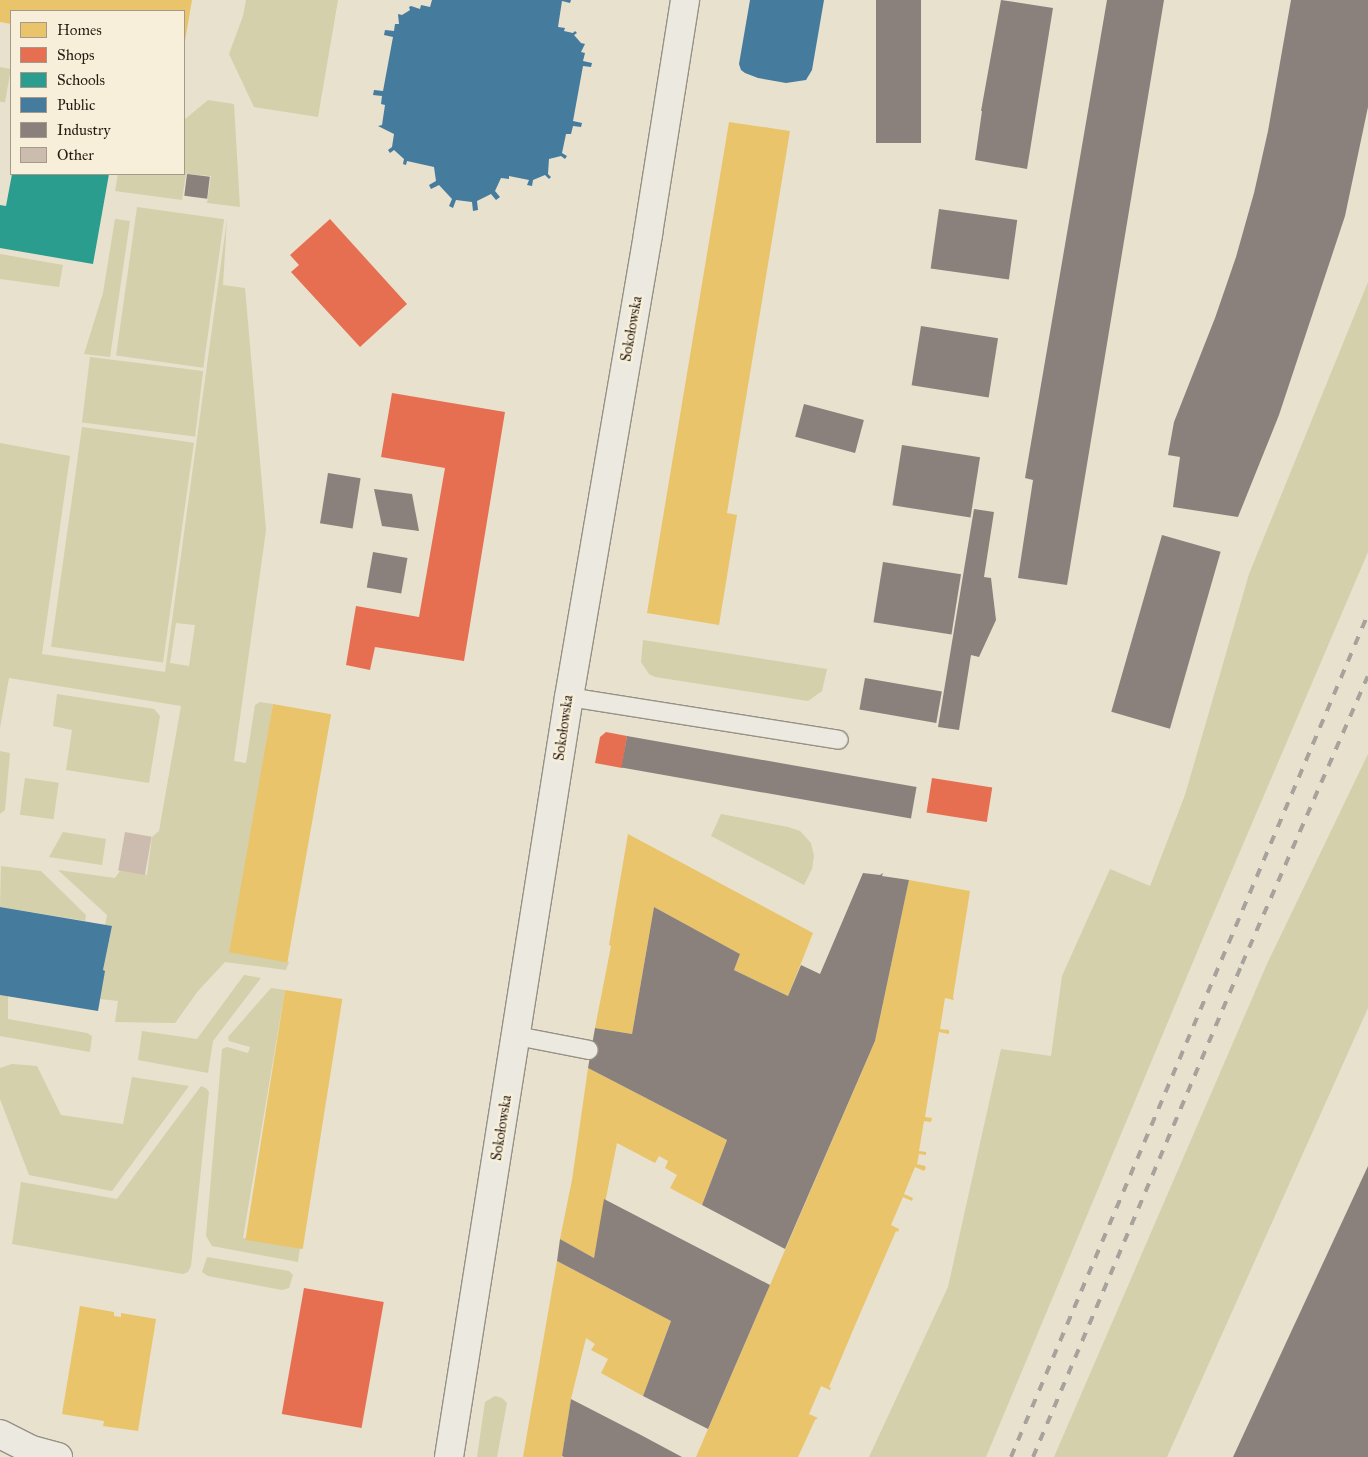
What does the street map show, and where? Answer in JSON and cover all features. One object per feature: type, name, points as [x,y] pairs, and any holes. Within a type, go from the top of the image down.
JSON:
[{"type":"street","name":"Sokołowska","points":[[449,1457],[517,1036],[568,697],[648,234],[685,0]]},
{"type":"street","points":[[0,1434],[32,1450],[58,1457]]},
{"type":"lane","points":[[568,697],[839,740]]},
{"type":"lane","points":[[517,1036],[589,1050]]},
{"type":"shaded area","points":[[246,0],[338,0],[318,117],[254,107],[229,54],[243,16]]},
{"type":"shaded area","points":[[0,67],[10,69],[5,102],[0,102]]},
{"type":"shaded area","points":[[208,100],[234,104],[240,207],[207,203],[211,176],[186,174],[182,200],[115,191],[118,175],[185,175],[185,119]]},
{"type":"shaded area","points":[[137,207],[224,219],[203,368],[116,356]]},
{"type":"shaded area","points":[[115,219],[130,221],[110,357],[84,354],[103,293]]},
{"type":"shaded area","points":[[227,219],[223,285],[245,288],[266,530],[234,761],[246,763],[255,705],[260,702],[273,704],[232,952],[289,962],[286,970],[225,962],[198,991],[175,1023],[115,1022],[118,1001],[100,999],[103,970],[112,927],[105,925],[107,915],[58,870],[115,878],[120,871],[147,875],[152,837],[159,831],[181,706],[9,678],[0,728],[0,443],[70,456],[42,654],[165,672]],"holes":[[[176,623],[195,625],[189,666],[170,663]]]},
{"type":"shaded area","points":[[0,254],[63,265],[59,287],[0,279]]},
{"type":"shaded area","points":[[1368,282],[1368,552],[1203,938],[986,1457],[869,1457],[948,1287],[1001,1049],[1051,1056],[1062,976],[1110,869],[1150,886],[1185,795],[1249,574]]},
{"type":"shaded area","points":[[90,357],[203,371],[195,436],[82,423]]},
{"type":"shaded area","points":[[82,427],[194,443],[163,663],[51,647]]},
{"type":"shaded area","points":[[643,640],[827,669],[822,691],[808,701],[655,677],[649,674],[641,662]]},
{"type":"shaded area","points":[[57,694],[154,709],[160,716],[149,783],[66,770],[72,730],[53,726]]},
{"type":"shaded area","points":[[0,751],[10,753],[5,810],[0,814]]},
{"type":"shaded area","points":[[1368,754],[1368,1008],[1167,1457],[1054,1457],[1267,964]]},
{"type":"shaded area","points":[[25,778],[59,783],[54,819],[20,815]]},
{"type":"shaded area","points":[[721,814],[800,831],[811,843],[814,856],[812,869],[804,885],[711,836]]},
{"type":"shaded area","points":[[63,832],[106,839],[102,865],[49,857]]},
{"type":"shaded area","points":[[1,866],[41,871],[86,915],[85,921],[0,907]]},
{"type":"shaded area","points":[[244,975],[261,978],[213,1041],[208,1073],[138,1060],[142,1031],[197,1039]]},
{"type":"shaded area","points":[[271,988],[285,990],[243,1238],[300,1248],[298,1262],[212,1246],[206,1236],[222,1049],[227,1047],[248,1053],[250,1047],[229,1041],[228,1037]]},
{"type":"shaded area","points":[[0,995],[8,996],[8,1019],[87,1033],[92,1036],[90,1052],[0,1036]]},
{"type":"shaded area","points":[[12,1064],[37,1066],[61,1115],[123,1124],[132,1077],[189,1086],[112,1191],[29,1175],[0,1099],[0,1068]]},
{"type":"shaded area","points":[[201,1086],[209,1092],[191,1266],[188,1272],[183,1274],[12,1244],[21,1182],[117,1199]]},
{"type":"shaded area","points":[[207,1257],[289,1271],[293,1275],[289,1288],[282,1290],[208,1276],[202,1272]]},
{"type":"shaded area","points":[[495,1396],[502,1398],[507,1403],[497,1457],[477,1457],[485,1402]]},
{"type":"building: Homes","points":[[0,0],[192,0],[185,41],[185,10],[10,10],[10,24],[0,22]]},
{"type":"building: Homes","points":[[729,122],[790,131],[727,513],[737,515],[719,625],[647,613]]},
{"type":"building: Homes","points":[[273,704],[331,714],[287,962],[229,952]]},
{"type":"building: Homes","points":[[628,834],[813,933],[788,996],[734,970],[740,954],[654,907],[632,1034],[595,1028],[611,946],[609,945]]},
{"type":"building: Homes","points":[[909,880],[970,891],[954,1000],[945,998],[940,1029],[949,1030],[949,1034],[939,1032],[925,1117],[932,1118],[931,1122],[924,1121],[919,1151],[926,1152],[926,1155],[919,1154],[917,1164],[926,1168],[924,1171],[915,1167],[904,1194],[913,1198],[912,1201],[903,1197],[891,1225],[899,1229],[898,1232],[896,1231],[856,1323],[829,1387],[831,1388],[830,1390],[821,1386],[809,1414],[818,1418],[815,1420],[798,1457],[696,1457],[875,1041]]},
{"type":"building: Homes","points":[[285,990],[342,999],[303,1249],[245,1240]]},
{"type":"building: Homes","points":[[588,1068],[727,1140],[702,1205],[670,1188],[677,1175],[665,1168],[668,1161],[659,1156],[655,1163],[617,1143],[594,1258],[560,1239],[572,1180]]},
{"type":"building: Homes","points":[[557,1261],[671,1321],[643,1396],[601,1373],[608,1359],[591,1350],[595,1344],[586,1338],[571,1399],[562,1457],[523,1457]]},
{"type":"building: Homes","points":[[80,1306],[114,1312],[114,1316],[121,1317],[121,1313],[156,1319],[138,1431],[103,1426],[104,1421],[62,1414]]},
{"type":"building: Shops","points":[[330,219],[407,304],[360,347],[291,272],[299,265],[290,255]]},
{"type":"building: Shops","points":[[392,393],[505,412],[464,661],[375,647],[370,670],[346,665],[356,606],[419,617],[445,468],[381,457]]},
{"type":"building: Shops","points":[[606,732],[627,736],[622,768],[595,763],[600,737]]},
{"type":"building: Shops","points":[[932,778],[992,788],[987,822],[927,813]]},
{"type":"building: Shops","points":[[304,1288],[384,1302],[362,1428],[282,1414]]},
{"type":"building: Schools","points":[[12,175],[109,175],[93,264],[0,248],[0,205],[6,206]]},
{"type":"building: Public","points":[[432,0],[571,0],[570,3],[562,1],[558,27],[565,28],[564,31],[573,33],[575,31],[577,33],[574,35],[581,43],[585,44],[581,52],[585,53],[583,61],[592,63],[591,67],[583,66],[573,121],[582,123],[581,127],[573,126],[571,134],[566,134],[562,153],[567,156],[565,159],[561,156],[549,159],[548,174],[551,177],[549,179],[545,175],[533,180],[532,186],[527,185],[529,180],[509,176],[509,179],[501,178],[495,191],[500,197],[496,200],[491,194],[477,201],[478,210],[473,211],[472,202],[456,200],[453,208],[449,206],[452,199],[439,185],[431,189],[429,185],[436,181],[434,167],[407,161],[406,165],[403,164],[404,159],[394,150],[390,153],[388,150],[392,147],[394,134],[378,126],[382,125],[385,105],[381,104],[382,96],[373,95],[374,90],[383,91],[393,37],[384,35],[385,30],[394,31],[395,24],[399,24],[398,14],[402,15],[410,10],[409,7],[411,6],[420,9],[421,5],[430,7]]},
{"type":"building: Public","points":[[750,0],[824,0],[812,70],[806,80],[786,83],[758,78],[741,70],[739,64]]},
{"type":"building: Public","points":[[0,907],[112,926],[103,970],[105,971],[98,1011],[0,995]]},
{"type":"building: Industry","points":[[876,0],[921,0],[921,143],[876,143]]},
{"type":"building: Industry","points":[[1001,0],[1053,8],[1027,169],[975,160],[981,111]]},
{"type":"building: Industry","points":[[1107,0],[1164,0],[1067,585],[1018,578],[1033,480],[1025,478]]},
{"type":"building: Industry","points":[[1291,0],[1368,0],[1368,107],[1345,216],[1279,415],[1238,517],[1173,507],[1180,457],[1168,455],[1174,422],[1215,318],[1236,257],[1254,193],[1268,131]]},
{"type":"building: Industry","points":[[187,174],[210,177],[207,199],[184,196]]},
{"type":"building: Industry","points":[[939,209],[1017,220],[1009,279],[931,268]]},
{"type":"building: Industry","points":[[921,326],[998,338],[989,397],[912,385]]},
{"type":"building: Industry","points":[[804,404],[864,420],[855,453],[795,437]]},
{"type":"building: Industry","points":[[902,445],[980,457],[970,518],[892,505]]},
{"type":"building: Industry","points":[[328,473],[361,478],[353,529],[320,523]]},
{"type":"building: Industry","points":[[374,489],[412,494],[419,531],[382,526]]},
{"type":"building: Industry","points":[[974,509],[994,512],[984,577],[991,578],[996,620],[979,657],[971,655],[959,730],[938,727]]},
{"type":"building: Industry","points":[[1162,535],[1221,552],[1170,729],[1111,712]]},
{"type":"building: Industry","points":[[373,552],[407,558],[401,594],[367,587]]},
{"type":"building: Industry","points":[[883,562],[961,574],[951,635],[873,622]]},
{"type":"building: Industry","points":[[865,678],[942,692],[936,723],[859,710]]},
{"type":"building: Industry","points":[[627,736],[917,787],[911,819],[621,768]]},
{"type":"building: Industry","points":[[863,873],[880,875],[883,873],[882,876],[909,880],[875,1041],[785,1249],[702,1205],[727,1140],[588,1068],[595,1028],[632,1034],[654,907],[740,954],[734,970],[788,996],[801,965],[820,974]]},
{"type":"building: Industry","points":[[1368,1166],[1368,1457],[1233,1457]]},
{"type":"building: Industry","points":[[604,1199],[770,1285],[708,1429],[643,1396],[671,1321],[557,1261],[560,1239],[594,1258]]},
{"type":"building: Industry","points":[[571,1399],[639,1434],[682,1457],[562,1456]]},
{"type":"building: Other","points":[[125,832],[152,837],[145,875],[118,870]]},
{"type":"railway","points":[[1011,1457],[1368,614]]},
{"type":"railway","points":[[1033,1457],[1242,964],[1368,676]]}]
